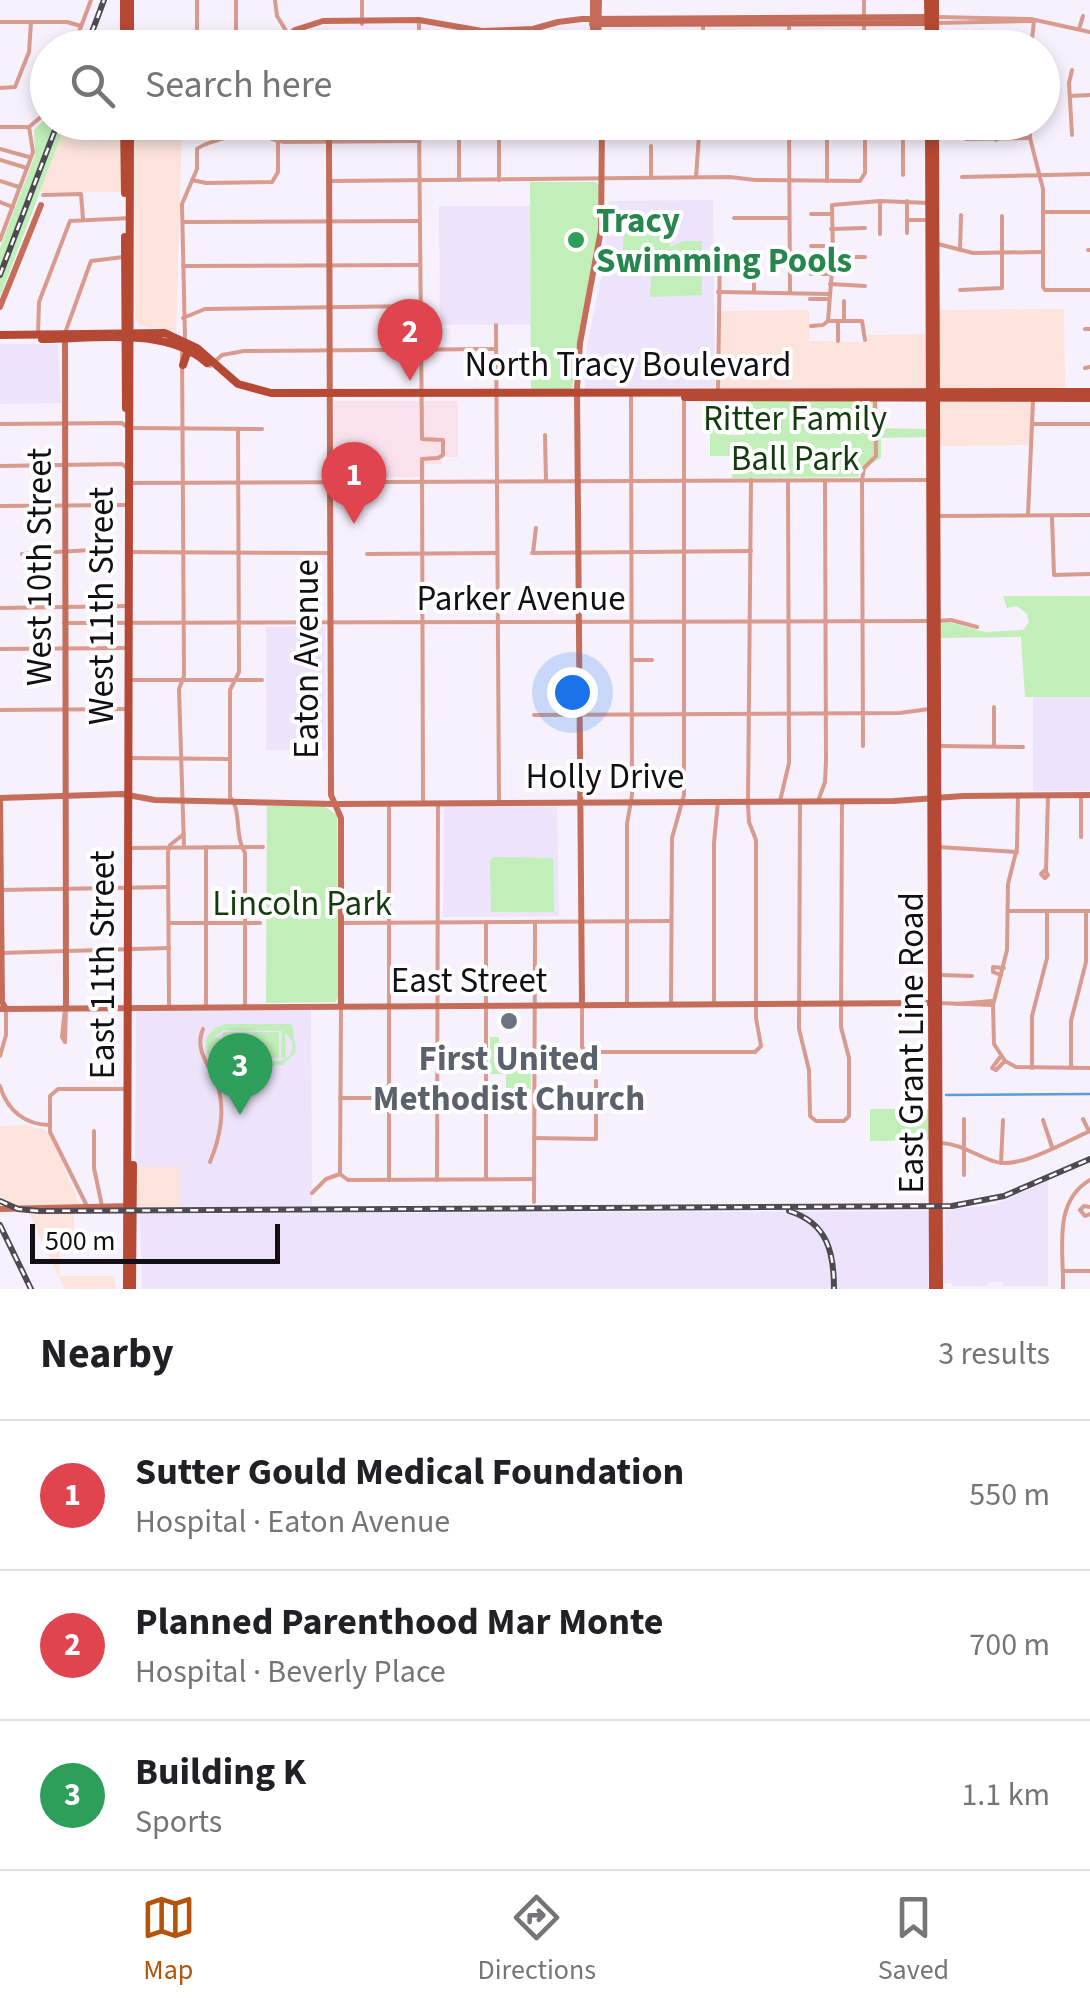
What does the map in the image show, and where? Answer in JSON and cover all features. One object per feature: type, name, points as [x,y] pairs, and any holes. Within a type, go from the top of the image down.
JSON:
[{"type":"main road","points":[[127,0],[127,30]]},
{"type":"main road","points":[[932,0],[932,30]]},
{"type":"main road","name":"West 11th Street","points":[[127,140],[129,795]]},
{"type":"main road","points":[[932,140],[934,798]]},
{"type":"main road","points":[[932,242],[936,296],[933,393]]},
{"type":"main road","points":[[930,285],[936,296]]},
{"type":"main road","points":[[64,336],[83,332],[128,336]]},
{"type":"main road","points":[[0,337],[128,336]]},
{"type":"main road","name":"North Tracy Boulevard","points":[[128,336],[183,339],[205,354],[212,365]]},
{"type":"main road","name":"North Tracy Boulevard","points":[[128,336],[183,339],[230,384],[256,396],[875,396],[1056,392],[1087,401]]},
{"type":"main road","points":[[0,337],[42,337]]},
{"type":"main road","points":[[183,339],[183,365]]},
{"type":"main road","name":"North Tracy Boulevard","points":[[718,394],[893,390],[1087,401]]},
{"type":"main road","points":[[934,621],[934,746]]},
{"type":"main road","name":"East 11th Street","points":[[129,795],[130,1289]]},
{"type":"main road","name":"East Grant Line Road","points":[[934,798],[938,848],[935,1003]]},
{"type":"main road","name":"East Grant Line Road","points":[[934,798],[936,1289]]},
{"type":"main road","name":"East 11th Street","points":[[130,1136],[130,1206]]},
{"type":"street","points":[[80,30],[91,0]]},
{"type":"street","points":[[197,0],[197,30]]},
{"type":"street","points":[[236,0],[237,30]]},
{"type":"street","points":[[275,0],[276,16],[285,30]]},
{"type":"street","points":[[362,0],[362,22]]},
{"type":"street","points":[[596,0],[596,30]]},
{"type":"street","points":[[864,0],[864,30]]},
{"type":"street","points":[[1078,30],[1083,16]]},
{"type":"street","points":[[522,30],[568,20],[932,20],[1034,21],[1090,32]]},
{"type":"street","points":[[1033,30],[1034,21]]},
{"type":"street","points":[[0,22],[66,22],[81,26]]},
{"type":"street","points":[[31,30],[32,22]]},
{"type":"street","points":[[301,30],[316,22],[419,22],[474,30]]},
{"type":"street","points":[[419,22],[419,30]]},
{"type":"street","points":[[703,22],[703,30]]},
{"type":"street","points":[[789,22],[789,30]]},
{"type":"street","points":[[0,88],[14,88],[30,42]]},
{"type":"street","points":[[1072,70],[1072,135]]},
{"type":"street","points":[[1070,96],[1090,95]]},
{"type":"street","points":[[0,128],[28,128],[30,135]]},
{"type":"street","points":[[0,240],[31,158],[31,140]]},
{"type":"street","points":[[183,339],[182,198],[197,169],[199,146],[224,140]]},
{"type":"street","points":[[459,140],[459,180]]},
{"type":"street","points":[[499,140],[499,180]]},
{"type":"street","points":[[604,140],[603,255],[586,332],[579,394],[584,1050],[759,1050],[762,1036],[756,1004],[756,840],[749,822],[748,801],[750,480]]},
{"type":"street","points":[[696,177],[699,140]]},
{"type":"street","points":[[789,140],[790,292]]},
{"type":"street","points":[[826,140],[827,181]]},
{"type":"street","points":[[329,180],[696,177],[860,181],[865,176],[865,140]]},
{"type":"street","points":[[903,140],[904,176]]},
{"type":"street","points":[[1031,140],[1041,174],[1045,290],[1090,290]]},
{"type":"street","points":[[192,180],[272,182],[278,172],[278,142],[419,141],[422,439],[443,440],[443,455],[422,459],[423,803]]},
{"type":"street","name":"Eaton Avenue","points":[[329,142],[331,795],[342,818],[340,1174]]},
{"type":"street","points":[[651,146],[651,177]]},
{"type":"street","points":[[0,148],[31,158]]},
{"type":"street","points":[[0,160],[27,168]]},
{"type":"street","points":[[962,177],[1090,174]]},
{"type":"street","points":[[0,181],[20,187]]},
{"type":"street","points":[[43,195],[81,194],[82,219]]},
{"type":"street","points":[[880,201],[880,234]]},
{"type":"street","points":[[907,201],[907,233]]},
{"type":"street","points":[[0,202],[12,206]]},
{"type":"street","points":[[828,321],[834,203],[932,203]]},
{"type":"street","points":[[0,307],[41,205]]},
{"type":"street","points":[[1044,212],[1090,212]]},
{"type":"street","points":[[811,214],[831,214]]},
{"type":"street","points":[[960,250],[961,215]]},
{"type":"street","points":[[960,290],[1002,288],[1002,216]]},
{"type":"street","points":[[42,337],[39,302],[70,221],[128,218]]},
{"type":"street","points":[[734,218],[789,218]]},
{"type":"street","points":[[907,220],[924,220]]},
{"type":"street","points":[[183,222],[419,221]]},
{"type":"street","points":[[831,229],[864,228]]},
{"type":"street","points":[[932,242],[960,250],[1043,252]]},
{"type":"street","points":[[718,394],[720,246]]},
{"type":"street","points":[[811,246],[833,246]]},
{"type":"street","points":[[833,257],[866,256]]},
{"type":"street","name":"West 10th Street","points":[[66,1007],[64,336],[91,261],[128,257]]},
{"type":"street","points":[[754,257],[754,292]]},
{"type":"street","points":[[183,266],[419,264]]},
{"type":"street","points":[[811,274],[830,274]]},
{"type":"street","points":[[830,284],[865,286]]},
{"type":"street","points":[[718,292],[828,296]]},
{"type":"street","points":[[810,299],[828,296]]},
{"type":"street","points":[[838,340],[844,301]]},
{"type":"street","points":[[183,339],[204,308],[419,306]]},
{"type":"street","points":[[811,326],[828,321],[864,322],[865,340]]},
{"type":"street","points":[[496,325],[499,801]]},
{"type":"street","points":[[212,365],[233,351],[496,350]]},
{"type":"street","points":[[183,365],[184,623],[179,689],[184,847]]},
{"type":"street","points":[[863,746],[862,480],[864,468],[876,456],[875,396],[893,390]]},
{"type":"street","points":[[1028,515],[1033,398],[1056,392]]},
{"type":"street","points":[[627,1004],[632,394]]},
{"type":"street","points":[[671,1004],[672,838],[681,802],[684,713],[684,394]]},
{"type":"street","points":[[1033,424],[1087,424],[1087,401]]},
{"type":"street","points":[[0,424],[128,423],[134,429],[262,429]]},
{"type":"street","points":[[238,430],[239,672],[230,690],[230,797],[237,808],[237,840],[245,854],[245,1006]]},
{"type":"street","points":[[545,435],[546,481]]},
{"type":"street","points":[[0,466],[122,464],[128,469]]},
{"type":"street","points":[[780,801],[788,770],[788,480]]},
{"type":"street","points":[[818,801],[826,774],[825,480]]},
{"type":"street","points":[[128,482],[933,480]]},
{"type":"street","points":[[0,506],[128,505]]},
{"type":"street","points":[[1052,515],[1054,575],[1090,574]]},
{"type":"street","points":[[933,516],[1090,515]]},
{"type":"street","points":[[536,528],[533,552],[751,552]]},
{"type":"street","points":[[22,554],[91,550]]},
{"type":"street","points":[[128,552],[330,553]]},
{"type":"street","points":[[367,554],[497,554]]},
{"type":"street","points":[[0,608],[128,606]]},
{"type":"street","name":"Parker Avenue","points":[[64,624],[952,620],[977,627]]},
{"type":"street","points":[[0,649],[129,648]]},
{"type":"street","points":[[632,660],[652,660]]},
{"type":"street","points":[[129,680],[262,680]]},
{"type":"street","points":[[994,708],[994,746]]},
{"type":"street","points":[[0,710],[129,709]]},
{"type":"street","points":[[534,715],[900,713],[931,709]]},
{"type":"street","points":[[934,746],[1023,746]]},
{"type":"street","points":[[129,758],[230,758]]},
{"type":"street","name":"Holly Drive","points":[[0,797],[129,795],[335,804],[842,801],[1086,795],[1082,837]]},
{"type":"street","points":[[1046,870],[1048,795]]},
{"type":"street","points":[[1018,796],[1004,968],[994,1003],[994,1044],[1003,1058],[1016,1067],[1090,1068]]},
{"type":"street","points":[[0,797],[2,1002],[6,1035],[0,1056]]},
{"type":"street","points":[[714,1004],[714,843],[718,801]]},
{"type":"street","points":[[800,801],[799,1028],[810,1070],[812,1120],[846,1120],[849,1058],[841,1026],[842,801]]},
{"type":"street","points":[[389,803],[389,1180]]},
{"type":"street","points":[[437,1180],[438,803]]},
{"type":"street","points":[[169,1006],[169,847],[184,834]]},
{"type":"street","points":[[206,847],[206,1006]]},
{"type":"street","points":[[129,848],[263,847]]},
{"type":"street","points":[[938,848],[1016,852]]},
{"type":"street","points":[[1,889],[168,887]]},
{"type":"street","points":[[1008,911],[1088,910],[1086,962],[1071,1021],[1071,1068]]},
{"type":"street","points":[[1032,1068],[1032,1016],[1047,958],[1047,911]]},
{"type":"street","points":[[342,923],[672,921]]},
{"type":"street","points":[[486,922],[486,1180]]},
{"type":"street","points":[[534,1202],[535,922]]},
{"type":"street","points":[[169,923],[260,923]]},
{"type":"street","points":[[1,952],[168,948]]},
{"type":"street","points":[[1002,975],[992,969],[1004,968]]},
{"type":"street","points":[[938,976],[972,976]]},
{"type":"street","points":[[935,1003],[994,1003]]},
{"type":"street","name":"East Street","points":[[3,1008],[935,1003]]},
{"type":"street","points":[[66,1007],[68,1020],[65,1042],[63,1012],[66,1007]]},
{"type":"street","points":[[203,1029],[199,1050],[216,1082],[222,1111],[220,1135],[210,1162]]},
{"type":"street","points":[[534,1138],[596,1138],[596,1081]]},
{"type":"street","points":[[0,1086],[15,1112],[33,1124],[50,1125]]},
{"type":"street","points":[[88,1208],[52,1136],[50,1096],[54,1090],[63,1088],[130,1088]]},
{"type":"street","points":[[340,1098],[437,1098]]},
{"type":"street","points":[[534,1108],[596,1108]]},
{"type":"street","points":[[964,1119],[964,1175]]},
{"type":"street","points":[[936,1144],[962,1147],[1001,1164],[1018,1162],[1090,1131],[1083,1119]]},
{"type":"street","points":[[1001,1164],[1003,1120]]},
{"type":"street","points":[[1043,1120],[1052,1147]]},
{"type":"street","points":[[94,1131],[94,1168],[102,1207]]},
{"type":"street","points":[[112,1206],[124,1199],[128,1165]]},
{"type":"street","points":[[312,1193],[322,1182],[340,1174],[348,1180],[534,1179]]},
{"type":"street","points":[[1063,1289],[1064,1210],[1073,1193],[1090,1180]]},
{"type":"street","points":[[1,1206],[130,1206]]},
{"type":"street","points":[[1064,1210],[1080,1212],[1084,1206],[1090,1211]]},
{"type":"street","points":[[1063,1271],[1090,1271]]},
{"type":"shaded area","points":[[60,140],[121,140],[121,192],[40,192]]},
{"type":"shaded area","points":[[134,140],[182,140],[176,332],[141,326],[135,320]]},
{"type":"shaded area","points":[[713,200],[715,387],[585,389],[587,346],[603,270],[609,201]]},
{"type":"shaded area","points":[[439,206],[530,206],[531,325],[440,325]]},
{"type":"shaded area","points":[[1064,309],[1065,390],[938,389],[937,310]]},
{"type":"shaded area","points":[[809,310],[809,341],[867,342],[868,335],[929,334],[929,388],[720,389],[719,311]]},
{"type":"shaded area","points":[[0,344],[58,344],[61,403],[0,404]]},
{"type":"shaded area","points":[[938,397],[1031,399],[1031,445],[938,446]]},
{"type":"shaded area","points":[[334,401],[458,401],[458,457],[442,457],[442,464],[425,464],[425,477],[337,478]]},
{"type":"shaded area","points":[[325,626],[326,750],[266,750],[266,627]]},
{"type":"shaded area","points":[[1033,697],[1090,697],[1090,791],[1033,791]]},
{"type":"shaded area","points":[[444,806],[557,807],[559,916],[443,917]]},
{"type":"shaded area","points":[[311,1009],[312,1207],[179,1208],[179,1167],[135,1167],[136,1011]]},
{"type":"shaded area","points":[[0,1126],[43,1129],[50,1135],[80,1205],[12,1206],[4,1202],[0,1194]]},
{"type":"shaded area","points":[[135,1167],[179,1167],[179,1208],[135,1208]]},
{"type":"shaded area","points":[[1048,1181],[1048,1286],[944,1283],[945,1210],[994,1205]]},
{"type":"shaded area","points":[[929,1211],[928,1289],[142,1289],[140,1214]]},
{"type":"shaded area","points":[[74,1213],[74,1245],[60,1245],[59,1276],[113,1276],[116,1289],[65,1289],[29,1214]]},
{"type":"green space","points":[[34,140],[60,140],[0,297],[0,248],[35,155]]},
{"type":"green space","points":[[530,182],[599,185],[597,247],[572,390],[531,390]]},
{"type":"green space","points":[[624,221],[669,221],[670,247],[683,241],[702,241],[702,295],[650,297],[652,269],[622,271]]},
{"type":"green space","name":"Ritter Family Ball Park","points":[[746,399],[877,401],[877,428],[926,429],[926,437],[881,438],[881,458],[858,477],[732,478],[732,456],[710,456],[710,422],[725,422],[726,435],[745,435]]},
{"type":"green space","points":[[1003,596],[1090,596],[1090,697],[1025,697],[1021,637],[940,638],[944,621],[985,632],[1023,630],[1029,622],[1027,614],[1017,606],[1007,608]]},
{"type":"green space","name":"Lincoln Park","points":[[267,806],[324,806],[337,815],[335,1002],[266,1003]]},
{"type":"green space","points":[[553,858],[554,912],[491,912],[490,860]]},
{"type":"green space","points":[[225,1024],[292,1024],[296,1052],[282,1065],[245,1068],[220,1064],[206,1050],[207,1037]],"holes":[[[224,1030],[282,1031],[281,1058],[286,1058],[285,1032],[293,1047],[289,1056],[284,1060],[220,1061],[213,1054],[221,1055],[221,1033],[220,1038],[213,1037]]]},
{"type":"green space","points":[[223,1032],[279,1032],[279,1058],[223,1059]]},
{"type":"green space","points":[[490,1037],[499,1037],[499,1062],[531,1063],[531,1092],[506,1092],[506,1074],[490,1074]]},
{"type":"green space","points":[[870,1109],[929,1109],[930,1140],[870,1141]]},
{"type":"waterway","points":[[946,1095],[1090,1094]]},
{"type":"railway","points":[[93,30],[104,0]]},
{"type":"railway","points":[[0,275],[51,140]]},
{"type":"railway","points":[[0,1201],[18,1209],[39,1211],[952,1206],[1004,1196],[1090,1159]]},
{"type":"railway","points":[[789,1211],[812,1223],[826,1241],[834,1289]]},
{"type":"railway","points":[[0,1225],[31,1289]]},
{"type":"place","name":"Tracy Swimming Pools","points":[[576,240]]},
{"type":"place","name":"Planned Parenthood Mar Monte","points":[[410,381]]},
{"type":"place","name":"Sutter Gould Medical Foundation","points":[[354,524]]},
{"type":"place","name":"First United Methodist Church","points":[[509,1021]]},
{"type":"place","name":"Building K","points":[[240,1115]]}]
